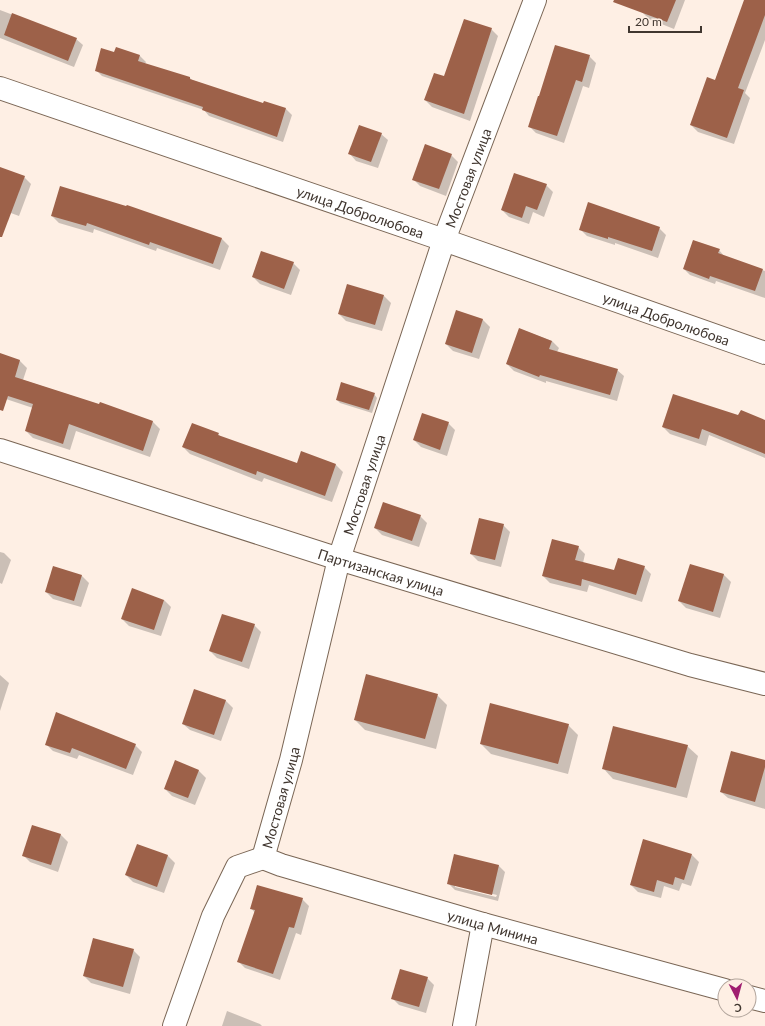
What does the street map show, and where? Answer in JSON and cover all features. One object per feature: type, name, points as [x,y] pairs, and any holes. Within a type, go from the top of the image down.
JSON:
[{"type":"street","name":"Мостовая улица","points":[[174,1026],[213,916],[237,867],[263,858],[291,760],[339,559],[444,240],[535,0]]},
{"type":"street","name":"улица Добролюбова","points":[[0,88],[444,240],[765,353]]},
{"type":"street","name":"Партизанская улица","points":[[0,450],[339,559],[690,665],[765,684]]},
{"type":"street","name":"улица Минина","points":[[263,858],[281,865],[483,924],[717,988]]},
{"type":"street","points":[[464,1026],[483,924]]},
{"type":"building","points":[[614,0],[676,0],[667,22],[613,2]]},
{"type":"building","points":[[744,0],[765,0],[765,15],[738,88],[744,90],[727,138],[690,125],[707,77],[715,80]]},
{"type":"building","points":[[12,13],[77,38],[68,61],[4,35]]},
{"type":"building","points":[[464,19],[492,28],[464,114],[424,100],[434,73],[444,76]]},
{"type":"building","points":[[555,45],[590,55],[582,82],[576,80],[557,136],[528,127]]},
{"type":"building","points":[[116,47],[140,55],[138,61],[190,77],[190,79],[263,103],[264,101],[286,108],[277,137],[202,110],[203,107],[95,71],[101,48],[114,52]]},
{"type":"building","points":[[359,125],[382,133],[371,162],[348,154]]},
{"type":"building","points":[[425,144],[452,154],[439,189],[412,180]]},
{"type":"building","points":[[0,167],[25,176],[2,237],[0,237]]},
{"type":"building","points":[[514,173],[547,184],[537,210],[526,206],[522,218],[501,210]]},
{"type":"building","points":[[60,186],[126,206],[127,205],[222,238],[213,264],[150,242],[149,245],[87,223],[86,226],[51,216]]},
{"type":"building","points":[[588,202],[660,227],[652,251],[608,237],[608,239],[579,230]]},
{"type":"building","points":[[693,240],[720,249],[718,253],[763,269],[755,291],[710,276],[709,279],[683,269]]},
{"type":"building","points":[[261,251],[294,262],[284,289],[252,277]]},
{"type":"building","points":[[347,284],[384,295],[375,325],[338,314]]},
{"type":"building","points":[[456,310],[483,319],[472,353],[445,344]]},
{"type":"building","points":[[519,328],[552,341],[549,349],[618,369],[610,395],[540,375],[539,377],[506,364]]},
{"type":"building","points":[[0,353],[20,360],[15,377],[99,404],[100,402],[153,421],[143,451],[69,424],[63,444],[25,431],[33,404],[8,396],[3,411],[0,410]]},
{"type":"building","points":[[341,382],[375,393],[369,410],[336,400]]},
{"type":"building","points":[[673,394],[738,415],[741,410],[765,420],[765,454],[702,429],[699,439],[662,427]]},
{"type":"building","points":[[422,413],[449,422],[440,450],[413,440]]},
{"type":"building","points":[[192,423],[219,433],[218,435],[297,463],[301,451],[336,464],[325,496],[257,471],[256,475],[182,447]]},
{"type":"building","points":[[383,502],[421,515],[412,541],[374,528]]},
{"type":"building","points":[[479,518],[504,524],[495,560],[470,554]]},
{"type":"building","points":[[552,539],[579,546],[575,560],[614,570],[618,558],[645,566],[636,595],[582,579],[581,586],[542,576]]},
{"type":"building","points":[[690,564],[724,574],[713,612],[678,601]]},
{"type":"building","points":[[53,566],[82,575],[74,601],[45,592]]},
{"type":"building","points":[[132,588],[164,600],[154,630],[121,619]]},
{"type":"building","points":[[222,614],[255,624],[242,662],[209,651]]},
{"type":"building","points":[[366,674],[438,694],[425,739],[354,720]]},
{"type":"building","points":[[194,689],[226,700],[214,735],[182,724]]},
{"type":"building","points":[[490,703],[569,724],[558,764],[480,744]]},
{"type":"building","points":[[56,712],[136,744],[126,769],[72,748],[70,753],[45,745]]},
{"type":"building","points":[[613,726],[688,745],[676,788],[602,769]]},
{"type":"building","points":[[731,751],[765,760],[765,767],[755,802],[720,792]]},
{"type":"building","points":[[175,760],[199,770],[188,798],[164,789]]},
{"type":"building","points":[[32,825],[61,834],[51,865],[22,856]]},
{"type":"building","points":[[643,839],[692,854],[684,880],[675,877],[673,885],[657,880],[654,892],[630,885]]},
{"type":"building","points":[[137,844],[168,855],[157,887],[125,875]]},
{"type":"building","points":[[454,854],[499,865],[492,895],[447,884]]},
{"type":"building","points":[[257,885],[303,898],[294,928],[289,927],[273,974],[237,962],[255,910],[250,909]]},
{"type":"building","points":[[93,938],[134,949],[123,987],[83,976]]},
{"type":"building","points":[[400,969],[428,977],[419,1007],[391,999]]}]
